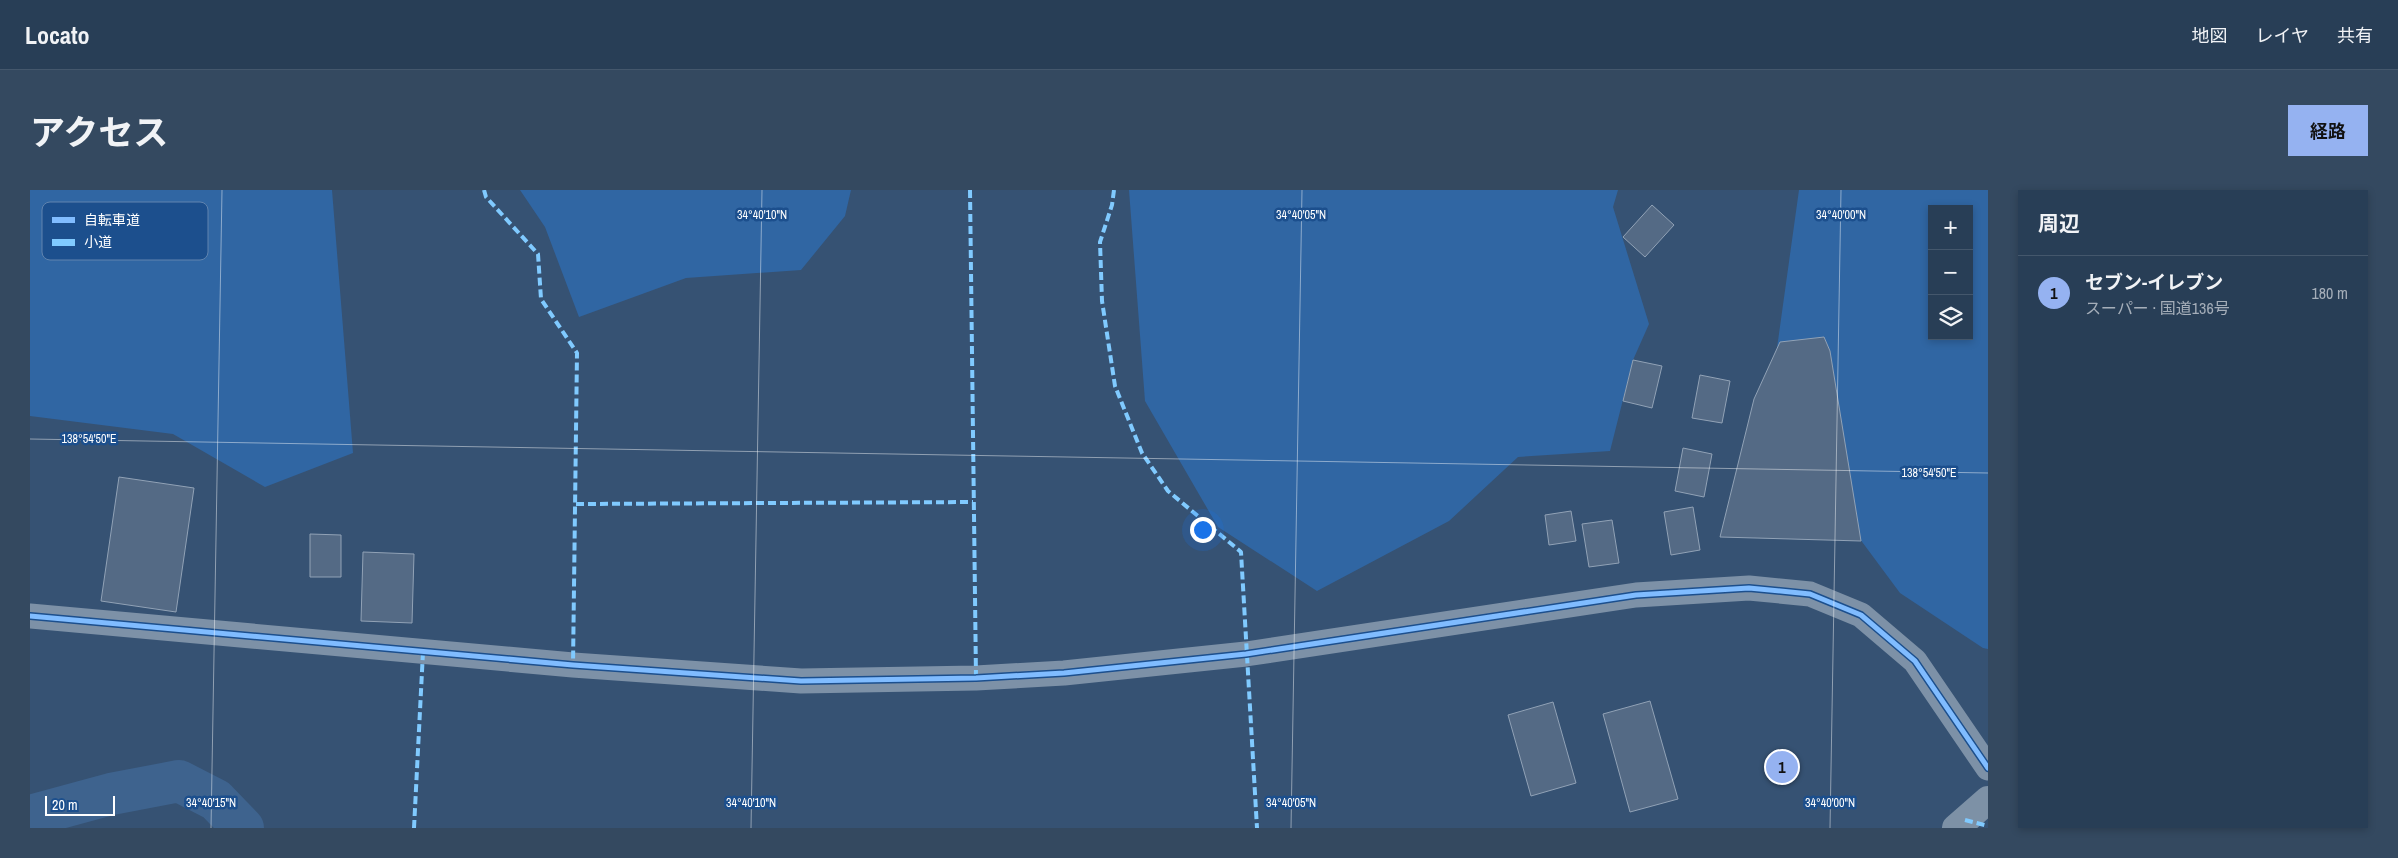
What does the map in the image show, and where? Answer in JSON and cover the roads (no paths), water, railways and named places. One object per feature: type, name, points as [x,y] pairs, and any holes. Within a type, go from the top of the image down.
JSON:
[{"type":"highway","points":[[1956,828],[1988,800]]},
{"type":"street","points":[[30,616],[564,664],[801,681],[976,678],[1064,673],[1246,654],[1636,595],[1749,588],[1810,594],[1861,615],[1915,661],[1988,768]]},
{"type":"waterway","points":[[30,816],[111,794],[179,781],[216,800],[243,828]]},
{"type":"place","name":"セブン-イレブン","points":[[1782,767]]}]
